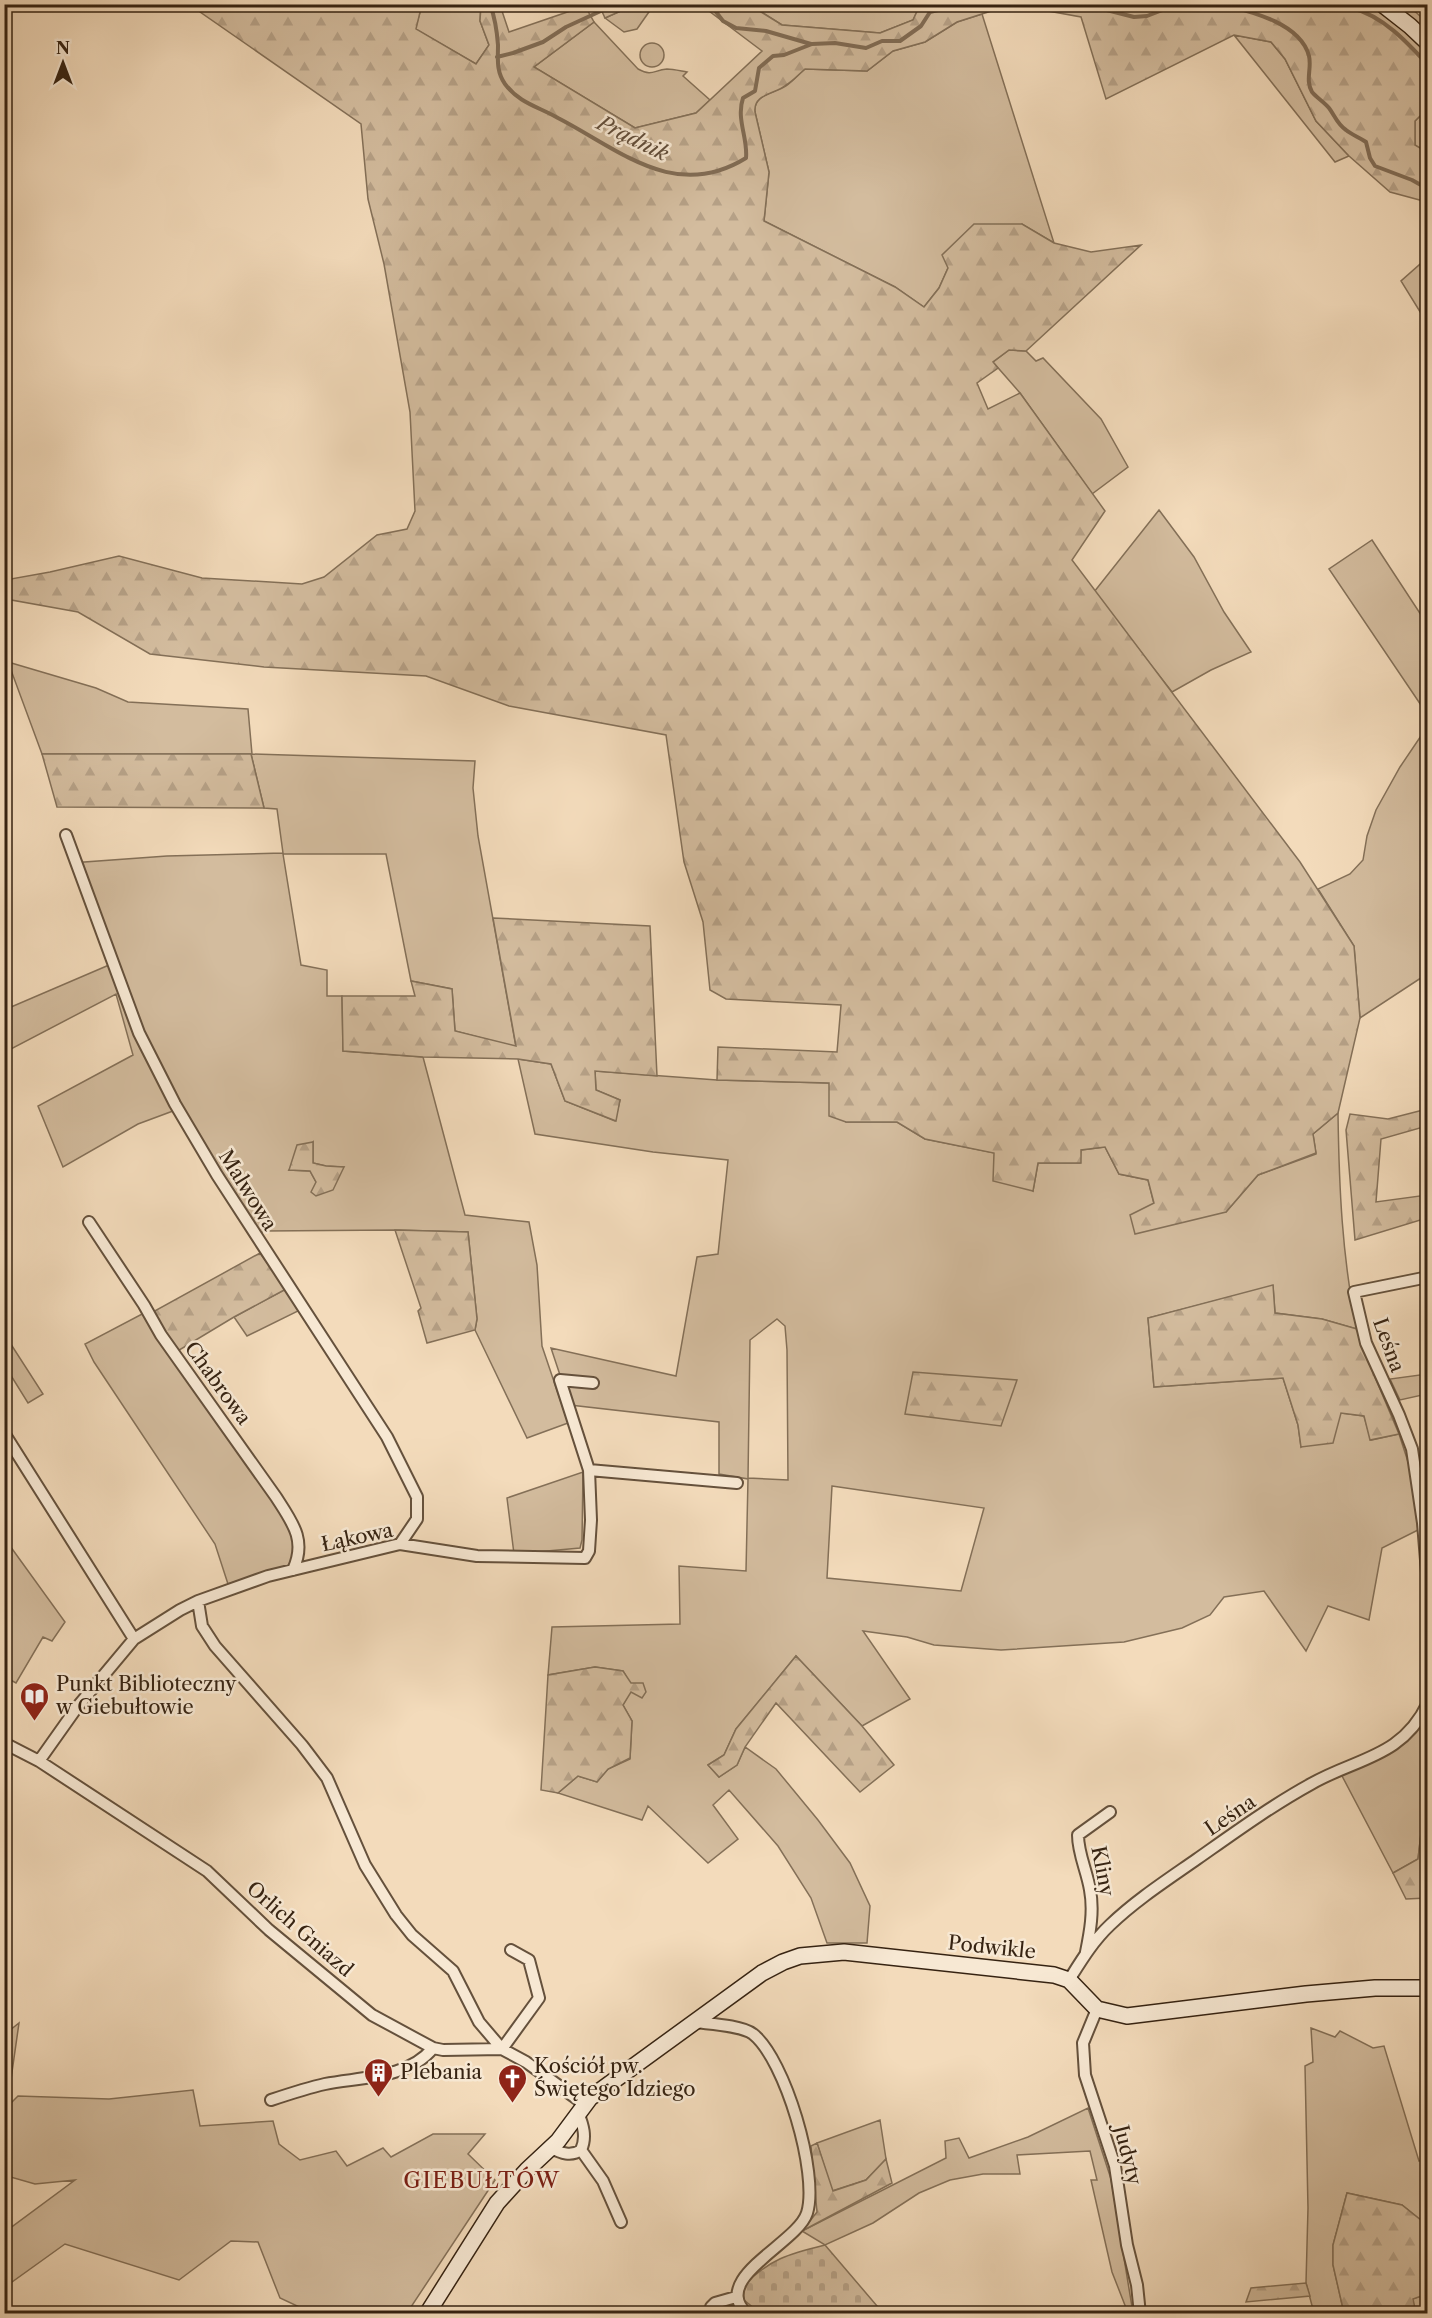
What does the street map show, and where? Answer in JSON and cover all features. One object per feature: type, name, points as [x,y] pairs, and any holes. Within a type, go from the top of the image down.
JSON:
[{"type":"street","points":[[1382,4],[1428,43]]},
{"type":"street","name":"Malwowa","points":[[66,835],[139,1033],[174,1104],[217,1175],[387,1437],[417,1497],[417,1518],[400,1544]]},
{"type":"street","name":"Chabrowa","points":[[90,1222],[161,1335],[270,1487],[293,1524],[299,1542],[299,1557],[293,1570]]},
{"type":"street","name":"Leśna","points":[[1428,1277],[1354,1292],[1366,1343],[1412,1449],[1423,1523],[1428,1584]]},
{"type":"street","name":"Łąkowa","points":[[39,1761],[78,1706],[134,1639],[198,1601],[268,1576],[400,1544],[477,1556],[585,1558],[589,1551],[591,1520],[589,1470],[560,1380],[592,1383]]},
{"type":"street","points":[[4,1433],[134,1639]]},
{"type":"street","points":[[589,1470],[737,1483]]},
{"type":"street","points":[[198,1601],[202,1626],[215,1646],[302,1745],[327,1778],[365,1865],[396,1915],[412,1935],[453,1971],[479,2022],[502,2049],[526,2062],[581,2108],[585,2134],[585,2142],[581,2150],[569,2154],[551,2148]]},
{"type":"street","name":"Leśna","points":[[1069,1980],[1086,1952],[1110,1926],[1154,1889],[1235,1832],[1312,1783],[1370,1759],[1396,1743],[1420,1718],[1428,1703]]},
{"type":"street","name":"Orlich Gniazd","points":[[4,1743],[39,1761],[207,1871],[269,1929],[372,2015],[432,2048],[443,2050],[502,2049]]},
{"type":"street","name":"Kliny","points":[[1086,1952],[1092,1918],[1091,1892],[1078,1845],[1078,1834],[1110,1812]]},
{"type":"street","points":[[502,2049],[539,1998],[529,1960],[511,1950]]},
{"type":"street","name":"Podwikle","points":[[428,2313],[497,2203],[551,2148],[594,2093],[762,1973],[792,1959],[823,1953],[844,1952],[1054,1975],[1069,1980]]},
{"type":"street","points":[[1069,1980],[1097,2009],[1127,2016],[1306,1994],[1375,1988],[1428,1988]]},
{"type":"street","name":"Judyty","points":[[1097,2009],[1083,2043],[1085,2075],[1115,2166],[1140,2313]]},
{"type":"street","points":[[695,2022],[731,2027],[752,2033],[764,2047],[791,2099],[802,2136],[811,2193],[806,2215],[787,2238],[751,2269],[740,2282],[736,2296],[741,2308],[747,2313]]},
{"type":"street","points":[[271,2100],[324,2084],[395,2072],[427,2054],[432,2048]]},
{"type":"street","points":[[581,2150],[603,2181],[621,2222]]},
{"type":"street","points":[[711,2307],[715,2303],[736,2296]]},
{"type":"green space","points":[[190,5],[416,5],[421,8],[416,29],[476,64],[489,45],[480,21],[481,5],[500,5],[509,32],[585,6],[594,22],[534,67],[635,128],[696,113],[762,51],[701,5],[750,5],[782,25],[880,33],[913,20],[920,5],[1010,5],[957,22],[925,42],[893,51],[867,71],[805,69],[789,83],[757,101],[755,112],[769,172],[764,221],[895,287],[924,307],[939,288],[948,268],[942,255],[974,224],[1022,224],[1054,243],[1091,252],[1141,245],[1026,351],[1009,350],[993,362],[998,368],[977,383],[988,409],[1020,393],[1105,511],[1072,560],[1300,862],[1354,946],[1360,1018],[1338,1113],[1313,1134],[1316,1153],[1258,1175],[1226,1212],[1135,1234],[1130,1215],[1154,1203],[1148,1180],[1119,1174],[1105,1147],[1081,1150],[1081,1163],[1038,1163],[1033,1191],[993,1181],[994,1153],[925,1139],[897,1122],[846,1122],[829,1116],[829,1083],[717,1080],[718,1047],[837,1052],[841,1005],[726,999],[710,990],[703,922],[684,862],[666,735],[509,706],[426,676],[264,667],[150,654],[78,612],[6,599],[5,580],[119,556],[202,578],[302,584],[324,577],[377,535],[407,529],[415,511],[410,412],[384,264],[368,199],[361,124]]},
{"type":"green space","points":[[416,5],[481,5],[480,21],[489,45],[476,64],[415,29],[421,9]]},
{"type":"green space","points":[[599,5],[634,5],[605,18]]},
{"type":"green space","points":[[634,5],[650,5],[651,9],[637,29],[624,32],[605,18]]},
{"type":"green space","points":[[750,5],[792,5],[847,11],[873,5],[920,5],[913,20],[880,33],[782,25]]},
{"type":"green space","points":[[1014,5],[1369,5],[1407,33],[1427,52],[1427,109],[1415,121],[1415,145],[1427,152],[1427,202],[1390,192],[1349,156],[1316,121],[1285,59],[1271,42],[1234,35],[1106,99],[1081,17]]},
{"type":"green space","points":[[1395,5],[1405,6],[1416,13],[1427,23],[1427,32]]},
{"type":"green space","points":[[982,14],[1054,243],[1022,224],[948,268],[939,288],[924,307],[895,287],[764,221],[769,172],[755,112],[757,101],[786,86],[805,69],[867,71],[893,51],[925,42],[957,22]]},
{"type":"green space","points":[[594,22],[638,69],[650,73],[667,69],[687,72],[683,76],[710,100],[696,113],[635,128],[534,67]]},
{"type":"green space","points":[[1234,35],[1271,42],[1285,59],[1316,121],[1349,156],[1335,162]]},
{"type":"green space","points":[[652,43],[660,47],[664,55],[660,63],[652,67],[644,63],[640,55],[644,47]]},
{"type":"green space","points":[[1427,109],[1427,153],[1415,146],[1415,121]]},
{"type":"green space","points":[[1427,258],[1427,323],[1401,281]]},
{"type":"green space","points":[[1009,350],[1026,351],[1036,361],[1043,358],[1101,419],[1128,467],[1092,494],[1020,393],[993,362]]},
{"type":"green space","points":[[1159,510],[1194,557],[1224,612],[1251,652],[1211,670],[1172,692],[1094,592]]},
{"type":"green space","points":[[1372,540],[1427,624],[1427,714],[1329,569]]},
{"type":"green space","points":[[8,662],[96,688],[128,702],[248,709],[252,754],[475,761],[473,788],[478,836],[516,1047],[455,1031],[452,989],[411,981],[386,854],[283,854],[301,965],[327,970],[327,996],[342,996],[343,1051],[423,1057],[465,1215],[529,1222],[537,1265],[542,1346],[568,1423],[527,1438],[475,1330],[477,1319],[468,1232],[264,1231],[251,1238],[173,1111],[138,1124],[63,1167],[38,1106],[133,1055],[116,994],[11,1049],[5,1034],[4,1010],[109,965],[71,863],[167,856],[283,853],[277,809],[264,808],[251,754],[42,754]],"holes":[[[313,1142],[313,1163],[326,1166],[343,1167],[316,1182],[310,1171],[289,1170]]]},
{"type":"green space","points":[[1427,727],[1427,974],[1360,1018],[1354,946],[1318,889],[1350,874],[1363,860],[1367,836],[1376,810],[1400,767]]},
{"type":"green space","points":[[42,754],[251,754],[264,808],[57,807]]},
{"type":"green space","points":[[493,918],[650,926],[657,1076],[595,1071],[596,1090],[620,1100],[616,1121],[565,1101],[551,1064],[518,1059],[423,1057],[343,1051],[342,996],[415,996],[411,981],[452,989],[455,1031],[516,1046]]},
{"type":"green space","points":[[518,1059],[551,1064],[565,1101],[615,1121],[620,1100],[596,1090],[595,1071],[717,1080],[829,1083],[846,1122],[897,1122],[925,1139],[995,1153],[1033,1191],[1038,1163],[1080,1163],[1081,1150],[1105,1147],[1119,1174],[1148,1180],[1154,1204],[1226,1212],[1258,1175],[1316,1154],[1313,1134],[1338,1113],[1342,1222],[1357,1329],[1322,1319],[1275,1313],[1273,1286],[1148,1318],[1154,1387],[1283,1378],[1298,1425],[1301,1447],[1341,1413],[1364,1416],[1371,1440],[1399,1434],[1411,1471],[1418,1530],[1382,1548],[1369,1620],[1328,1606],[1306,1651],[1264,1591],[1224,1597],[1210,1615],[1182,1628],[1124,1642],[1001,1650],[934,1645],[907,1637],[863,1631],[910,1699],[862,1726],[796,1656],[736,1729],[724,1755],[708,1765],[719,1777],[737,1765],[745,1747],[776,1769],[850,1863],[870,1906],[867,1943],[827,1943],[811,1898],[778,1846],[729,1790],[713,1805],[738,1839],[708,1863],[648,1806],[642,1820],[558,1793],[578,1776],[597,1782],[608,1769],[630,1759],[632,1721],[623,1705],[629,1688],[623,1671],[595,1667],[548,1675],[552,1627],[680,1624],[679,1566],[746,1571],[748,1479],[719,1474],[719,1422],[570,1405],[551,1348],[676,1376],[697,1257],[718,1254],[728,1160],[653,1152],[535,1134]],"holes":[[[777,1319],[785,1326],[787,1350],[788,1480],[748,1478],[750,1340]],[[832,1486],[984,1508],[961,1591],[827,1578]]]},
{"type":"green space","points":[[1427,1109],[1427,1126],[1381,1139],[1376,1202],[1427,1195],[1427,1218],[1355,1240],[1346,1130],[1350,1114],[1388,1119]]},
{"type":"green space","points":[[313,1142],[313,1163],[344,1167],[333,1190],[316,1196],[311,1192],[316,1182],[310,1171],[289,1170],[297,1145]]},
{"type":"green space","points":[[395,1230],[468,1232],[477,1319],[475,1330],[427,1343],[418,1311],[421,1308]]},
{"type":"green space","points":[[260,1253],[286,1289],[176,1352],[151,1313]]},
{"type":"green space","points":[[1273,1285],[1275,1313],[1322,1319],[1357,1329],[1361,1344],[1399,1434],[1370,1440],[1364,1416],[1341,1413],[1333,1443],[1301,1447],[1298,1425],[1283,1378],[1154,1387],[1148,1318]]},
{"type":"green space","points":[[286,1289],[298,1311],[247,1336],[234,1317]]},
{"type":"green space","points":[[144,1313],[288,1522],[294,1549],[289,1565],[228,1584],[215,1544],[94,1362],[85,1344]]},
{"type":"green space","points":[[5,1335],[43,1394],[28,1403],[5,1366]]},
{"type":"green space","points":[[913,1372],[1017,1380],[1001,1426],[905,1414]]},
{"type":"green space","points":[[1427,1374],[1427,1394],[1400,1400],[1390,1379]]},
{"type":"green space","points":[[583,1472],[580,1548],[514,1554],[507,1498]]},
{"type":"green space","points":[[5,1539],[65,1622],[52,1641],[43,1637],[16,1683],[7,1678],[5,1682]]},
{"type":"green space","points":[[796,1656],[862,1726],[894,1765],[860,1792],[776,1703],[745,1747],[737,1765],[719,1777],[708,1765],[724,1755],[736,1729]]},
{"type":"green space","points":[[595,1667],[623,1671],[631,1683],[643,1683],[646,1692],[642,1698],[631,1692],[623,1705],[632,1721],[630,1758],[608,1769],[597,1782],[578,1776],[558,1793],[541,1790],[548,1675]]},
{"type":"green space","points":[[1427,1714],[1427,1831],[1421,1833],[1418,1859],[1393,1873],[1341,1774],[1401,1743],[1420,1725]]},
{"type":"green space","points":[[1427,1831],[1427,1898],[1406,1899],[1393,1873],[1418,1859],[1421,1833]]},
{"type":"green space","points":[[19,2023],[9,2093],[5,2105],[5,2034]]},
{"type":"green space","points":[[1311,2028],[1335,2037],[1340,2031],[1373,2048],[1384,2046],[1419,2161],[1427,2158],[1427,2225],[1402,2205],[1347,2193],[1333,2245],[1333,2265],[1344,2313],[1314,2313],[1306,2283],[1308,2208],[1305,2066],[1313,2062]]},
{"type":"green space","points":[[193,2090],[200,2126],[273,2121],[279,2144],[300,2160],[336,2151],[347,2166],[383,2148],[391,2157],[433,2134],[485,2134],[468,2154],[495,2180],[407,2313],[312,2313],[280,2298],[258,2242],[231,2241],[179,2280],[65,2244],[5,2287],[5,2232],[75,2180],[35,2184],[7,2176],[11,2103],[18,2096],[109,2099]]},
{"type":"green space","points":[[1088,2108],[1111,2179],[1133,2313],[1128,2313],[1112,2272],[1091,2180],[1097,2180],[1090,2151],[1017,2155],[1020,2174],[983,2174],[950,2180],[919,2193],[873,2223],[825,2245],[802,2231],[946,2158],[945,2141],[959,2138],[969,2158],[1028,2137]]},
{"type":"green space","points":[[880,2120],[886,2159],[866,2180],[832,2191],[817,2143]]},
{"type":"green space","points":[[817,2143],[833,2191],[866,2180],[886,2159],[892,2183],[802,2231],[817,2212],[811,2146]]},
{"type":"green space","points":[[1347,2193],[1402,2205],[1427,2225],[1427,2294],[1413,2299],[1416,2313],[1344,2313],[1333,2265],[1333,2245]]},
{"type":"green space","points":[[825,2245],[883,2313],[760,2313],[744,2300],[743,2286],[762,2269],[800,2251]]},
{"type":"green space","points":[[1306,2283],[1310,2296],[1246,2302],[1251,2288]]},
{"type":"green space","points":[[1427,2294],[1427,2313],[1416,2313],[1412,2299]]},
{"type":"waterway","name":"Prądnik","points":[[490,4],[496,30],[500,74],[505,84],[517,96],[649,167],[672,173],[695,175],[720,170],[746,158],[741,121],[743,98],[755,91],[759,68],[773,56],[784,55],[812,44],[835,43],[866,48],[882,41],[900,41],[921,26],[930,12],[946,8],[948,4]]},
{"type":"waterway","points":[[497,57],[543,42],[566,27],[616,4]]},
{"type":"waterway","points":[[710,4],[723,21],[736,28],[766,31],[811,44]]},
{"type":"waterway","name":"Prądnik","points":[[1083,4],[1134,17],[1147,16],[1178,4]]},
{"type":"waterway","name":"Prądnik","points":[[1220,4],[1272,20],[1295,35],[1304,44],[1309,56],[1309,83],[1312,92],[1329,108],[1343,128],[1366,142],[1370,158],[1375,166],[1412,180],[1428,189]]},
{"type":"waterway","points":[[1324,4],[1352,8],[1374,17],[1403,39],[1428,65]]},
{"type":"place","name":"Punkt Biblioteczny w Giebułtowie","points":[[35,1722]]},
{"type":"place","name":"Plebania","points":[[379,2098]]},
{"type":"place","name":"Kościół pw. Świętego Idziego","points":[[513,2104]]},
{"type":"district","name":"GIEBUŁTÓW","points":[[482,2180]]}]
